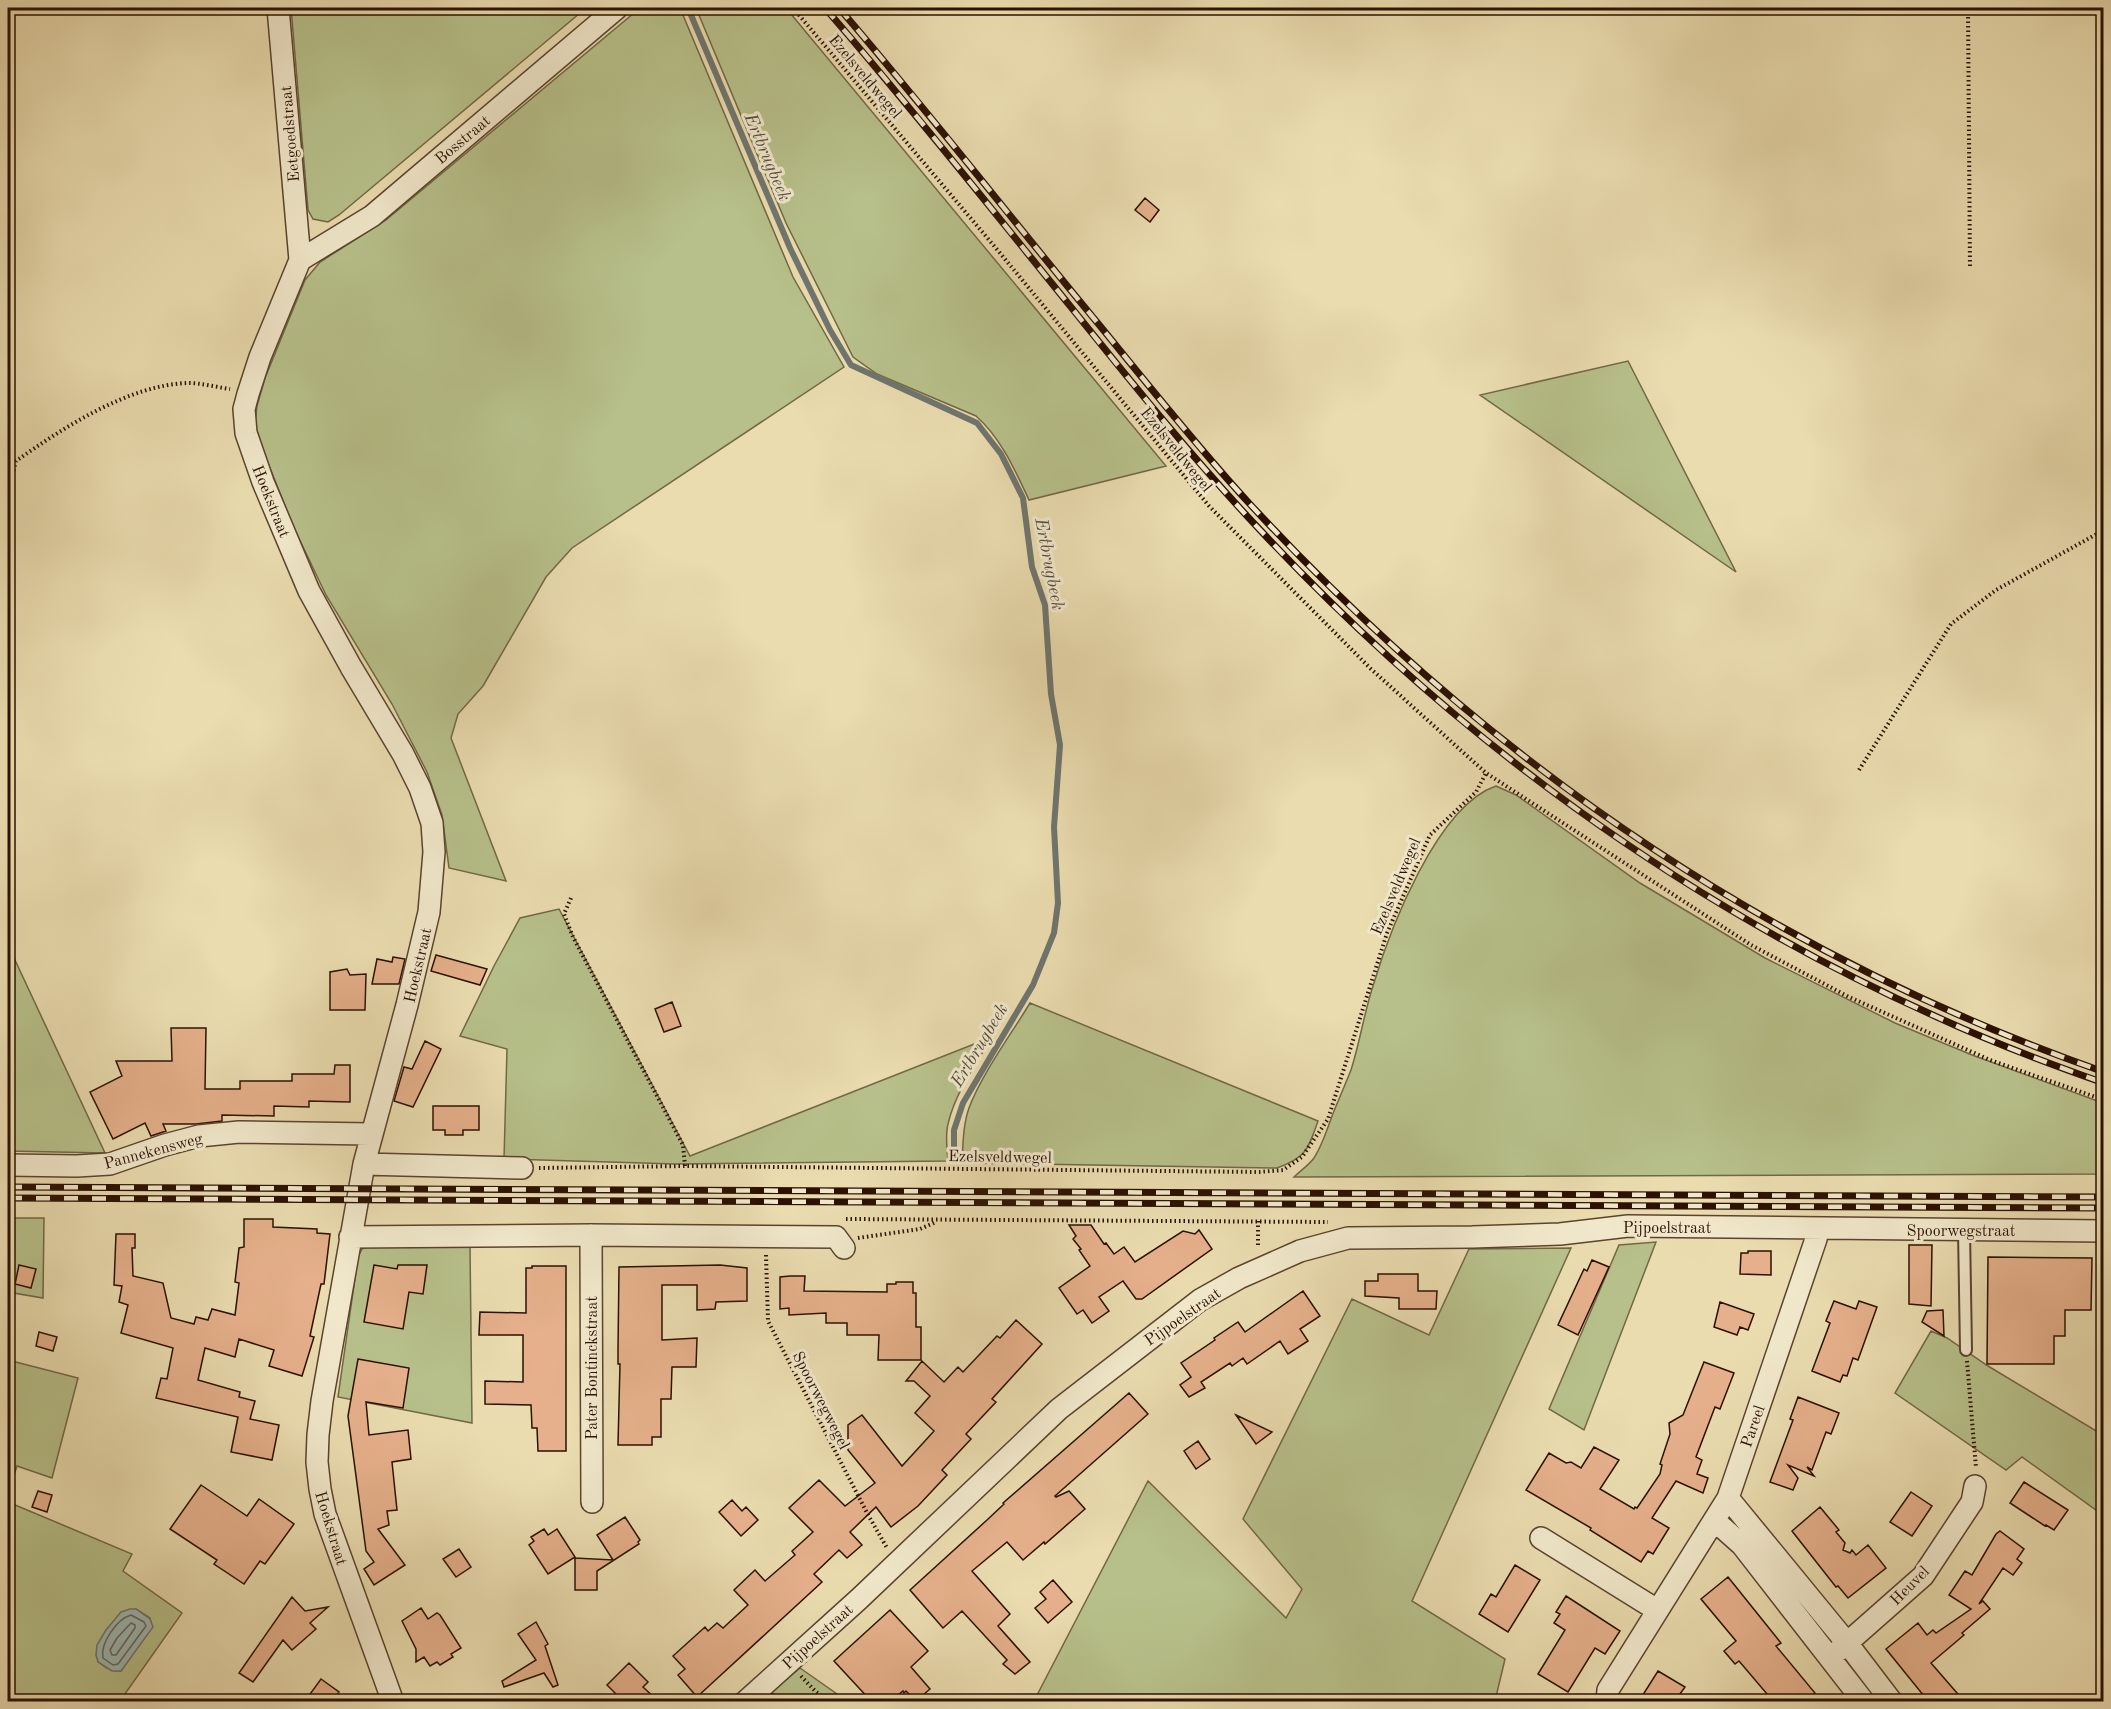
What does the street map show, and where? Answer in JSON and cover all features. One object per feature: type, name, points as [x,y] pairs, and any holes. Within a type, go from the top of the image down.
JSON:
[{"type":"street","name":"Eetgoedstraat","points":[[278,8],[300,260]]},
{"type":"street","name":"Bosstraat","points":[[300,260],[372,216],[617,8]]},
{"type":"street","name":"Hoekstraat","points":[[300,260],[260,357],[248,394],[244,409],[246,433],[285,537],[309,591],[351,667],[404,754],[420,788],[432,823],[434,852],[429,912],[407,1005],[364,1164],[318,1435],[320,1490],[325,1514],[393,1701]]},
{"type":"street","name":"Pannekensweg","points":[[8,1165],[110,1164],[199,1136],[229,1133],[371,1134]]},
{"type":"street","points":[[364,1164],[522,1168]]},
{"type":"street","name":"Pijpoelstraat","points":[[745,1701],[1059,1409],[1200,1300],[1239,1278],[1300,1251],[1348,1238],[1560,1234],[1628,1226],[1818,1228]]},
{"type":"street","name":"Spoorwegstraat","points":[[1818,1228],[2103,1231]]},
{"type":"street","name":"Pareel","points":[[1607,1701],[1608,1690],[1728,1498],[1818,1228]]},
{"type":"street","points":[[350,1237],[591,1235],[836,1237],[841,1244]]},
{"type":"street","name":"Pater Bontinckstraat","points":[[591,1235],[592,1502]]},
{"type":"street","name":"Heuvel","points":[[1829,1658],[1923,1576],[1972,1502],[1975,1486]]},
{"type":"street","points":[[1728,1498],[1892,1701]]},
{"type":"street","points":[[1715,1521],[1742,1545],[1864,1701]]},
{"type":"street","points":[[1541,1538],[1657,1610]]},
{"type":"lane","points":[[1964,1230],[1966,1350]]},
{"type":"path","name":"Ezelsveldwegel","points":[[522,1168],[685,1166],[1259,1172],[1283,1170],[1302,1157],[1328,1119],[1387,933],[1430,835],[1476,792],[1486,773],[1371,669],[1209,506],[995,247],[793,8]]},
{"type":"path","points":[[1968,8],[1970,269]]},
{"type":"path","points":[[8,563],[13,554],[8,492],[16,461],[25,454],[92,414],[144,390],[188,383],[232,389],[248,394]]},
{"type":"path","points":[[1859,770],[1951,624],[1996,590],[2103,530]]},
{"type":"path","points":[[1486,773],[1751,945],[1849,997],[1990,1060],[2103,1100]]},
{"type":"path","points":[[571,898],[564,914],[573,937],[683,1145],[685,1166]]},
{"type":"path","points":[[844,1220],[1331,1222],[1343,1229],[1348,1238]]},
{"type":"path","points":[[841,1244],[920,1229],[939,1220]]},
{"type":"path","name":"Spoorwegwegel","points":[[766,1237],[768,1321],[896,1563]]},
{"type":"path","points":[[1966,1350],[1977,1476],[1975,1486]]},
{"type":"path","points":[[787,1663],[816,1692],[830,1701]]},
{"type":"green space","points":[[291,8],[586,8],[328,222],[313,219],[308,210]]},
{"type":"green space","points":[[640,8],[680,8],[793,277],[844,367],[572,548],[546,577],[483,686],[458,714],[451,738],[506,881],[449,868],[442,815],[427,772],[392,704],[326,595],[293,526],[255,425],[257,406],[265,378],[305,280],[320,262],[386,220]]},
{"type":"green space","points":[[696,8],[786,8],[1166,466],[1029,500],[1000,444],[976,416],[877,374],[853,357],[786,223]]},
{"type":"green space","points":[[1628,361],[1736,572],[1480,395]]},
{"type":"green space","points":[[1496,786],[1516,795],[1640,883],[1765,958],[1895,1023],[1972,1055],[2103,1103],[2103,1174],[1294,1177],[1314,1158],[1324,1138],[1351,1070],[1370,996],[1391,934],[1419,872],[1454,818],[1474,798]]},
{"type":"green space","points":[[559,909],[690,1156],[992,1037],[951,1112],[946,1142],[948,1161],[675,1164],[504,1159],[507,1049],[460,1036],[520,918]]},
{"type":"green space","points":[[8,945],[105,1153],[8,1151]]},
{"type":"green space","points":[[1030,1003],[1318,1121],[1309,1145],[1301,1156],[1277,1168],[962,1163],[966,1121],[974,1095]]},
{"type":"green space","points":[[8,1218],[44,1218],[43,1298],[8,1292]]},
{"type":"green space","points":[[1656,1242],[1584,1430],[1549,1409],[1619,1245]]},
{"type":"green space","points":[[370,1245],[470,1246],[472,1423],[338,1397],[358,1257],[362,1249]]},
{"type":"green space","points":[[1571,1248],[1412,1601],[1505,1659],[1495,1701],[1034,1701],[1148,1481],[1286,1618],[1302,1589],[1243,1519],[1352,1299],[1429,1335],[1469,1249]]},
{"type":"green space","points":[[1931,1331],[1947,1338],[1988,1366],[2103,1435],[2103,1515],[2022,1457],[2006,1470],[1895,1393]]},
{"type":"green space","points":[[8,1360],[78,1378],[52,1478],[17,1466],[8,1493]]},
{"type":"green space","points":[[8,1502],[132,1554],[123,1571],[182,1613],[120,1701],[8,1701]],"holes":[[[136,1609],[150,1618],[152,1627],[121,1671],[109,1669],[100,1662],[96,1655]]]},
{"type":"green space","points":[[800,1668],[847,1701],[784,1701],[771,1692]]},
{"type":"water","points":[[136,1609],[150,1619],[153,1627],[121,1671],[112,1671],[98,1662],[97,1645],[121,1612]]},
{"type":"building","points":[[1145,198],[1159,210],[1150,222],[1135,210]]},
{"type":"building","points":[[436,955],[487,969],[480,985],[431,971]]},
{"type":"building","points":[[393,957],[405,959],[399,984],[372,984],[377,959],[392,962]]},
{"type":"building","points":[[347,969],[350,975],[366,974],[365,1010],[330,1010],[330,972]]},
{"type":"building","points":[[672,1002],[681,1026],[664,1032],[655,1009]]},
{"type":"building","points":[[171,1028],[206,1028],[205,1089],[240,1089],[240,1081],[292,1081],[292,1074],[334,1074],[335,1065],[350,1065],[350,1102],[309,1101],[309,1107],[274,1106],[274,1116],[222,1115],[222,1121],[163,1124],[166,1131],[151,1136],[145,1123],[113,1139],[90,1092],[122,1076],[116,1061],[172,1061]]},
{"type":"building","points":[[425,1041],[441,1049],[413,1107],[394,1101],[404,1067],[412,1069]]},
{"type":"building","points":[[433,1106],[479,1106],[479,1130],[463,1130],[463,1135],[445,1135],[445,1130],[433,1130]]},
{"type":"building","points":[[244,1219],[273,1219],[273,1227],[317,1229],[317,1233],[330,1234],[324,1284],[321,1284],[310,1336],[314,1337],[302,1376],[269,1366],[274,1350],[239,1339],[235,1357],[205,1348],[198,1380],[240,1392],[239,1397],[255,1401],[250,1419],[279,1425],[272,1460],[231,1452],[238,1417],[156,1398],[161,1378],[167,1379],[173,1348],[121,1333],[128,1305],[119,1302],[122,1286],[114,1285],[116,1234],[135,1234],[135,1248],[132,1248],[133,1276],[163,1283],[171,1318],[194,1324],[196,1317],[208,1320],[212,1309],[235,1315],[239,1283],[235,1282],[239,1248],[244,1247]]},
{"type":"building","points":[[1069,1225],[1091,1225],[1114,1254],[1124,1247],[1135,1262],[1183,1231],[1195,1234],[1199,1230],[1212,1249],[1142,1299],[1136,1299],[1123,1281],[1099,1297],[1109,1311],[1092,1323],[1083,1310],[1077,1314],[1059,1288],[1090,1266],[1073,1239],[1076,1236]]},
{"type":"building","points":[[1909,1245],[1932,1245],[1931,1306],[1909,1304]]},
{"type":"building","points":[[1748,1251],[1771,1251],[1771,1275],[1740,1274],[1741,1253],[1748,1253]]},
{"type":"building","points":[[1988,1257],[2092,1258],[2091,1310],[2065,1310],[2065,1336],[2054,1336],[2054,1364],[1987,1364]]},
{"type":"building","points":[[1592,1260],[1609,1267],[1578,1335],[1558,1325],[1584,1269],[1587,1271]]},
{"type":"building","points":[[19,1265],[36,1269],[31,1288],[15,1284]]},
{"type":"building","points":[[374,1265],[397,1269],[398,1265],[427,1265],[423,1294],[409,1292],[403,1329],[364,1322]]},
{"type":"building","points":[[720,1265],[747,1268],[747,1301],[716,1302],[715,1309],[697,1310],[697,1285],[662,1285],[662,1340],[697,1338],[696,1367],[672,1367],[671,1399],[661,1399],[661,1437],[652,1437],[652,1445],[618,1445],[619,1267]]},
{"type":"building","points":[[532,1266],[566,1266],[566,1451],[538,1451],[537,1428],[532,1428],[531,1405],[485,1404],[485,1381],[523,1382],[523,1335],[479,1335],[480,1312],[526,1313],[526,1268],[532,1268]]},
{"type":"building","points":[[1378,1274],[1418,1274],[1418,1291],[1437,1291],[1436,1309],[1399,1309],[1399,1298],[1365,1296],[1365,1281],[1378,1281]]},
{"type":"building","points":[[805,1276],[804,1291],[887,1292],[887,1284],[913,1282],[913,1293],[916,1293],[916,1327],[921,1327],[921,1360],[878,1360],[879,1335],[847,1335],[847,1323],[826,1323],[826,1313],[789,1315],[789,1308],[780,1309],[780,1277]]},
{"type":"building","points":[[1303,1291],[1320,1316],[1300,1329],[1308,1341],[1288,1354],[1280,1341],[1247,1364],[1243,1358],[1232,1366],[1230,1363],[1201,1382],[1205,1388],[1189,1397],[1180,1385],[1191,1377],[1181,1363],[1238,1322],[1245,1332]]},
{"type":"building","points":[[1834,1301],[1856,1309],[1859,1301],[1877,1307],[1858,1360],[1853,1358],[1847,1376],[1843,1375],[1840,1382],[1812,1371],[1830,1323],[1826,1321]]},
{"type":"building","points":[[1720,1302],[1754,1314],[1748,1330],[1740,1327],[1737,1335],[1714,1327]]},
{"type":"building","points":[[1943,1310],[1944,1336],[1922,1322],[1927,1311]]},
{"type":"building","points":[[1016,1320],[1042,1344],[992,1399],[996,1402],[966,1434],[971,1439],[942,1470],[947,1475],[918,1506],[891,1527],[876,1507],[850,1532],[862,1545],[847,1558],[839,1550],[814,1574],[822,1582],[697,1697],[678,1675],[685,1669],[673,1656],[705,1627],[708,1631],[717,1623],[723,1628],[748,1605],[734,1590],[755,1570],[765,1581],[795,1555],[792,1551],[813,1532],[789,1508],[819,1480],[845,1506],[875,1483],[848,1450],[848,1425],[862,1415],[902,1466],[934,1431],[915,1413],[930,1396],[914,1381],[906,1381],[922,1361],[944,1382],[958,1367],[963,1372],[997,1336],[1000,1338]]},
{"type":"building","points":[[39,1332],[57,1337],[53,1351],[36,1346]]},
{"type":"building","points":[[358,1359],[409,1368],[403,1408],[366,1402],[369,1435],[408,1430],[411,1459],[392,1462],[397,1510],[387,1511],[389,1525],[378,1529],[405,1565],[374,1585],[364,1569],[374,1562],[366,1551],[348,1416]]},
{"type":"building","points":[[1704,1362],[1734,1373],[1720,1409],[1715,1407],[1696,1457],[1702,1460],[1697,1474],[1708,1478],[1703,1493],[1676,1481],[1652,1518],[1669,1528],[1653,1554],[1648,1551],[1641,1562],[1590,1530],[1591,1528],[1526,1490],[1549,1453],[1566,1463],[1571,1462],[1581,1468],[1594,1447],[1619,1460],[1600,1489],[1634,1509],[1637,1508],[1660,1474],[1662,1465],[1660,1464],[1670,1434],[1669,1423],[1683,1415]]},
{"type":"building","points":[[1129,1393],[1148,1414],[1055,1496],[1069,1491],[1085,1509],[1023,1560],[1007,1542],[972,1571],[1010,1614],[998,1626],[1030,1662],[1015,1674],[1003,1664],[1007,1660],[962,1611],[943,1628],[910,1590],[1003,1503]]},
{"type":"building","points":[[1798,1397],[1839,1413],[1831,1434],[1826,1432],[1812,1470],[1807,1467],[1814,1476],[1788,1465],[1798,1478],[1793,1490],[1770,1482],[1793,1420],[1790,1419]]},
{"type":"building","points":[[1236,1415],[1272,1432],[1256,1444]]},
{"type":"building","points":[[1198,1441],[1210,1459],[1196,1469],[1184,1451]]},
{"type":"building","points":[[2024,1482],[2068,1510],[2054,1530],[2010,1503]]},
{"type":"building","points":[[201,1485],[247,1516],[259,1499],[294,1524],[265,1564],[260,1561],[244,1584],[214,1564],[217,1560],[170,1529]]},
{"type":"building","points":[[38,1491],[52,1495],[47,1512],[32,1507]]},
{"type":"building","points":[[1911,1492],[1932,1506],[1912,1536],[1890,1522]]},
{"type":"building","points":[[732,1500],[742,1511],[746,1507],[758,1520],[741,1536],[719,1512]]},
{"type":"building","points":[[1820,1507],[1839,1530],[1836,1532],[1845,1543],[1843,1550],[1850,1553],[1852,1550],[1856,1555],[1868,1545],[1886,1568],[1848,1598],[1838,1586],[1836,1587],[1792,1531]]},
{"type":"building","points":[[625,1517],[640,1540],[639,1544],[597,1571],[597,1590],[575,1590],[575,1558],[613,1560],[597,1535]]},
{"type":"building","points":[[544,1529],[548,1535],[557,1529],[575,1557],[548,1574],[529,1545],[534,1541],[531,1537]]},
{"type":"building","points":[[2000,1531],[2024,1549],[2017,1559],[2022,1563],[2013,1575],[2003,1568],[1979,1604],[1983,1601],[1990,1609],[1931,1663],[1964,1701],[1928,1701],[1886,1649],[1918,1623],[1927,1635],[1933,1630],[1936,1633],[1971,1609],[1949,1595],[1965,1571],[1972,1575]]},
{"type":"building","points":[[459,1549],[471,1567],[456,1577],[443,1559]]},
{"type":"building","points":[[1515,1565],[1540,1580],[1508,1632],[1479,1614],[1491,1594],[1496,1597]]},
{"type":"building","points":[[1728,1577],[1781,1643],[1776,1646],[1815,1693],[1804,1701],[1773,1701],[1739,1661],[1735,1664],[1724,1651],[1736,1641],[1701,1599]]},
{"type":"building","points":[[1053,1580],[1072,1602],[1048,1623],[1035,1608],[1046,1599],[1040,1592]]},
{"type":"building","points":[[1566,1596],[1620,1631],[1605,1654],[1595,1648],[1568,1692],[1538,1674],[1565,1630],[1554,1623],[1560,1614],[1556,1612]]},
{"type":"building","points":[[292,1597],[305,1611],[328,1607],[310,1623],[316,1629],[292,1650],[283,1640],[253,1682],[239,1673]]},
{"type":"building","points":[[421,1608],[428,1619],[437,1613],[440,1615],[461,1648],[451,1654],[453,1657],[440,1665],[437,1662],[430,1666],[424,1657],[416,1662],[416,1649],[402,1621]]},
{"type":"building","points":[[890,1610],[928,1651],[911,1667],[930,1689],[916,1701],[906,1691],[904,1693],[903,1691],[891,1701],[871,1701],[834,1661]]},
{"type":"building","points":[[536,1622],[548,1644],[545,1646],[558,1685],[553,1687],[544,1673],[504,1687],[502,1681],[536,1660],[518,1634]]},
{"type":"building","points":[[629,1663],[648,1682],[643,1687],[658,1701],[623,1701],[607,1685]]},
{"type":"building","points":[[1658,1671],[1685,1687],[1675,1701],[1639,1701]]},
{"type":"building","points":[[321,1679],[339,1692],[332,1701],[305,1701]]},
{"type":"waterway","name":"Ertbrugbeek","points":[[688,8],[790,248],[830,330],[851,365],[977,423],[1001,454],[1023,498],[1032,567],[1045,605],[1051,694],[1060,745],[1054,827],[1058,903],[1054,933],[1033,985],[963,1103],[954,1130],[954,1158]]},
{"type":"railway","points":[[825,8],[914,113],[1209,474],[1335,607],[1412,678],[1492,745],[1576,808],[1662,867],[1751,922],[1843,972],[1937,1017],[2019,1052],[2104,1083]]},
{"type":"railway","points":[[839,8],[1228,480],[1340,596],[1436,684],[1536,765],[1640,840],[1749,909],[1863,970],[1981,1025],[2104,1072]]},
{"type":"railway","points":[[8,1187],[2104,1197]]},
{"type":"railway","points":[[8,1198],[2104,1208]]}]
